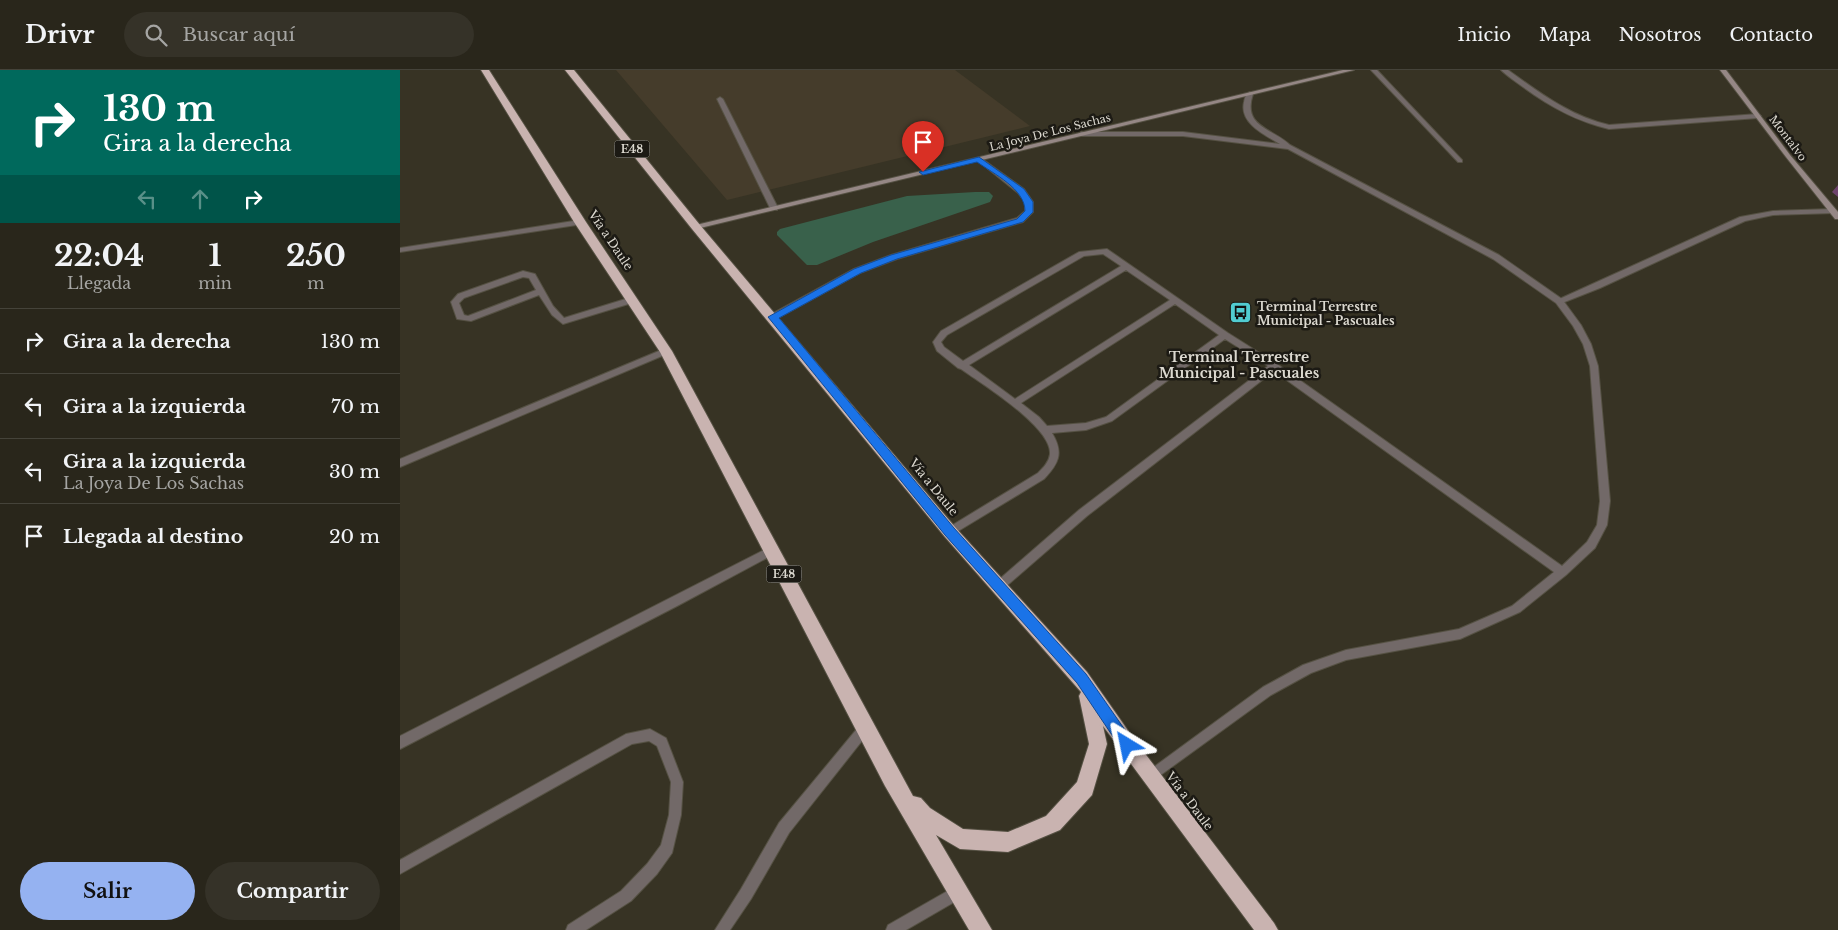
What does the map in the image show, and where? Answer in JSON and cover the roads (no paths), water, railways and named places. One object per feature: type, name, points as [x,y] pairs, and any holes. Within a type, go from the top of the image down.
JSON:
[{"type":"highway","name":"Vía a Daule","points":[[485,70],[580,222],[666,351],[892,779],[981,930]]},
{"type":"highway","name":"Vía a Daule","points":[[569,70],[696,228],[773,317],[950,532],[1081,678],[1151,776],[1267,930]]},
{"type":"highway","points":[[892,779],[923,815],[960,839],[1008,842],[1053,823],[1085,788],[1098,744],[1091,702],[1081,678]]},
{"type":"street","name":"La Joya De Los Sachas","points":[[696,228],[1350,70]]},
{"type":"street","points":[[1374,70],[1460,161]]},
{"type":"street","points":[[1504,70],[1561,111],[1580,120],[1609,127],[1758,116]]},
{"type":"street","name":"Montalvo","points":[[1724,70],[1838,217]]},
{"type":"street","points":[[1151,776],[1267,691],[1307,669],[1346,655],[1460,634],[1516,609],[1562,572],[1591,545],[1602,525],[1605,501],[1594,366],[1587,344],[1577,325],[1560,301],[1496,256],[1290,147],[1255,125],[1246,111],[1245,104],[1250,94]]},
{"type":"street","points":[[720,99],[774,208]]},
{"type":"street","points":[[1081,134],[1183,134],[1290,147]]},
{"type":"street","points":[[773,317],[857,271],[894,257],[1020,220],[1029,212],[1029,202],[1021,191],[979,159]]},
{"type":"street","points":[[1560,301],[1743,219],[1773,214],[1832,211]]},
{"type":"street","points":[[400,250],[580,222]]},
{"type":"street","points":[[950,532],[1041,476],[1052,466],[1056,448],[1046,430],[1036,419],[940,349],[937,342],[944,333],[1082,254],[1090,251],[1104,251],[1225,335],[1274,366],[1562,572]]},
{"type":"street","points":[[962,366],[1127,266]]},
{"type":"street","points":[[542,291],[468,319],[460,317],[455,302],[461,296],[523,274],[532,276],[542,291],[558,319],[563,321],[632,300]]},
{"type":"street","points":[[1015,403],[1176,300]]},
{"type":"street","points":[[1046,430],[1080,428],[1096,425],[1109,419],[1225,335]]},
{"type":"street","points":[[400,464],[666,351]]},
{"type":"street","points":[[999,586],[1083,513],[1274,366]]},
{"type":"street","points":[[400,743],[772,550]]},
{"type":"street","points":[[722,930],[746,894],[784,828],[865,728]]},
{"type":"street","points":[[400,867],[630,738],[650,735],[662,742],[676,782],[675,815],[668,848],[626,896],[573,930]]},
{"type":"street","points":[[893,930],[958,892]]},
{"type":"place","name":"Terminal Terrestre Municipal - Pascuales","points":[[1241,313]]},
{"type":"district","name":"Terminal Terrestre Municipal - Pascuales","points":[[1239,366]]}]
